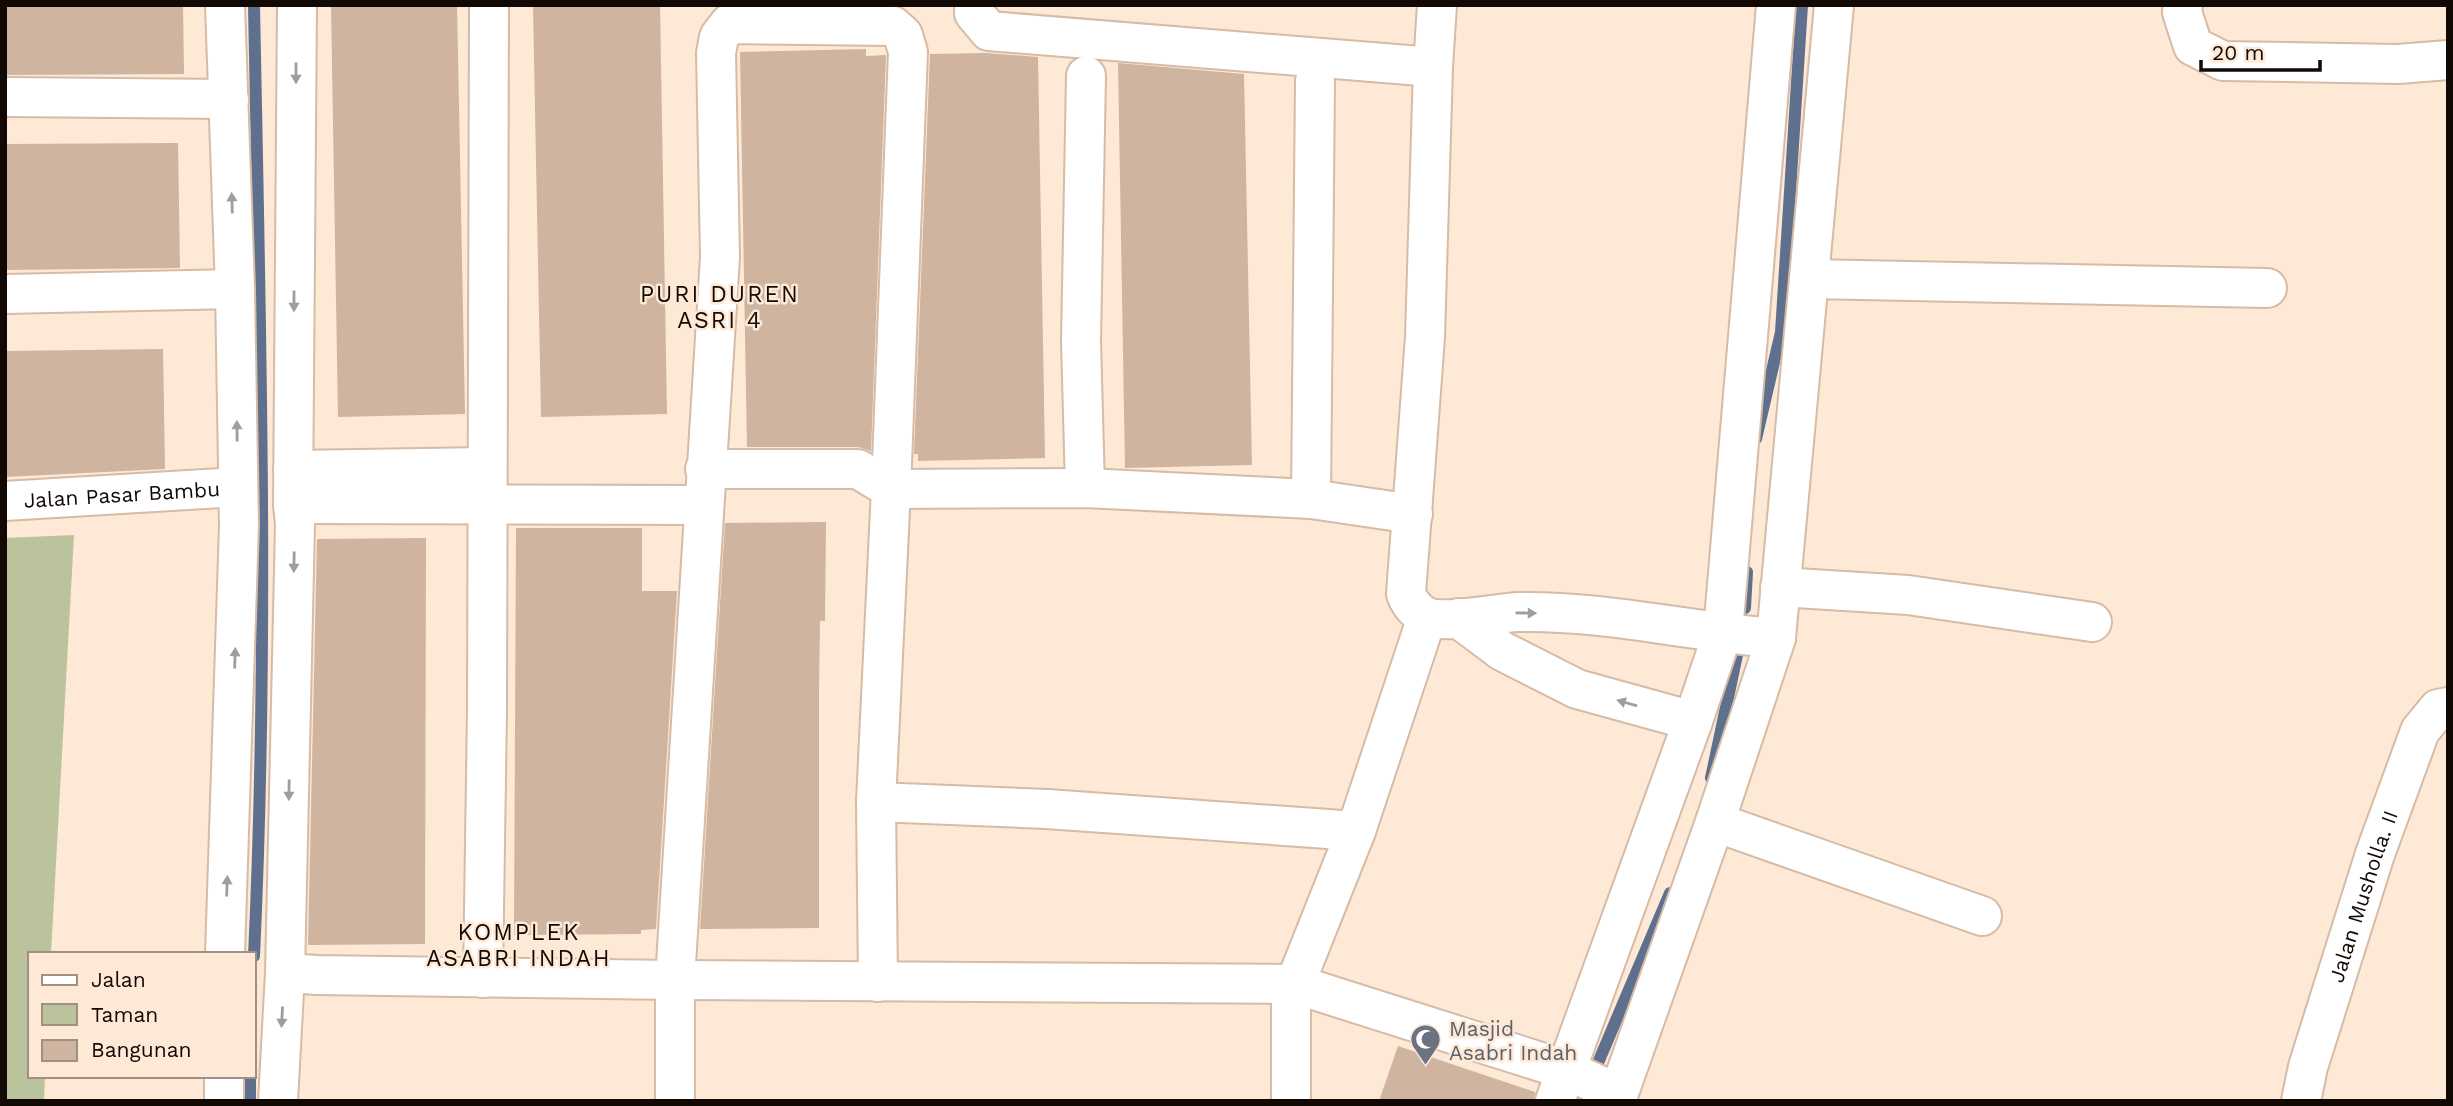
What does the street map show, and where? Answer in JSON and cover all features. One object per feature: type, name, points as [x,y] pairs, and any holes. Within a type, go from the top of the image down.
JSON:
[{"type":"street","points":[[225,5],[235,289],[238,487],[276,512],[487,506],[704,487],[858,469],[891,489],[1085,488],[1311,499],[1413,514]]},
{"type":"street","points":[[278,1101],[285,973],[276,512],[297,5]]},
{"type":"street","points":[[483,978],[487,709],[489,5]]},
{"type":"street","points":[[974,5],[974,13],[989,31],[1433,66]]},
{"type":"street","points":[[1437,5],[1425,337],[1406,594],[1410,605],[1443,618],[1577,689],[1693,721]]},
{"type":"street","points":[[1560,1085],[1723,632],[1776,5]]},
{"type":"street","points":[[285,973],[483,978],[1295,984],[1560,1085],[1616,1097],[1715,822],[1776,638],[1834,5]]},
{"type":"street","points":[[2183,5],[2182,12],[2193,46],[2223,61],[2398,64],[2448,60]]},
{"type":"street","points":[[675,1101],[675,980],[720,257],[716,53],[719,37],[729,24],[893,26],[904,35],[908,52],[876,802],[878,982]]},
{"type":"street","points":[[1085,488],[1082,341],[1086,76]]},
{"type":"street","points":[[1311,499],[1315,81]]},
{"type":"street","points":[[5,97],[229,99]]},
{"type":"street","points":[[1810,279],[2267,288]]},
{"type":"street","points":[[5,294],[235,289]]},
{"type":"street","points":[[276,512],[487,467]]},
{"type":"street","name":"Jalan Pasar Bambu","points":[[5,501],[238,487]]},
{"type":"street","points":[[225,952],[276,512]]},
{"type":"street","points":[[1780,587],[1908,595],[2092,622]]},
{"type":"street","points":[[1443,618],[1518,612],[1599,616],[1776,638]]},
{"type":"street","points":[[1291,1101],[1291,1003],[1295,984],[1443,618]]},
{"type":"street","name":"Jalan Musholla. II","points":[[2301,1101],[2308,1067],[2375,854],[2420,731],[2438,709],[2448,707]]},
{"type":"street","points":[[876,802],[1047,808],[1356,831]]},
{"type":"street","points":[[1715,822],[1982,916]]},
{"type":"street","points":[[224,1078],[225,1101]]},
{"type":"green space","points":[[74,535],[51,952],[28,952],[28,1078],[45,1078],[44,1101],[5,1101],[5,538]]},
{"type":"building","points":[[5,5],[183,5],[184,74],[5,75]]},
{"type":"building","points":[[331,5],[457,5],[465,414],[338,417]]},
{"type":"building","points":[[533,5],[660,5],[667,414],[541,417]]},
{"type":"building","points":[[866,49],[866,56],[886,55],[871,451],[858,447],[747,447],[740,52]]},
{"type":"building","points":[[986,53],[1038,57],[1045,458],[918,461],[918,454],[914,454],[930,54]]},
{"type":"building","points":[[1118,63],[1244,74],[1252,465],[1125,468]]},
{"type":"building","points":[[178,143],[180,268],[5,270],[5,144]]},
{"type":"building","points":[[163,349],[165,469],[5,477],[5,351]]},
{"type":"building","points":[[826,522],[825,621],[820,621],[819,928],[700,929],[725,523]]},
{"type":"building","points":[[516,528],[642,528],[642,591],[677,591],[656,929],[641,930],[641,934],[514,935]]},
{"type":"building","points":[[426,538],[425,944],[308,945],[317,539]]},
{"type":"building","name":"Masjid Asabri Indah","points":[[1398,1046],[1535,1092],[1534,1101],[1379,1101]]},
{"type":"waterway","points":[[254,5],[261,362],[262,599],[259,837],[254,952]]},
{"type":"waterway","points":[[1756,439],[1781,332],[1802,5]]},
{"type":"waterway","points":[[1745,608],[1747,572]]},
{"type":"waterway","points":[[1711,778],[1737,655]]},
{"type":"waterway","points":[[1595,1070],[1670,893]]},
{"type":"waterway","points":[[250,1078],[250,1101]]},
{"type":"place","name":"Masjid Asabri Indah","points":[[1426,1067]]},
{"type":"district","name":"PURI DUREN ASRI 4","points":[[720,307]]},
{"type":"district","name":"KOMPLEK ASABRI INDAH","points":[[519,945]]}]
